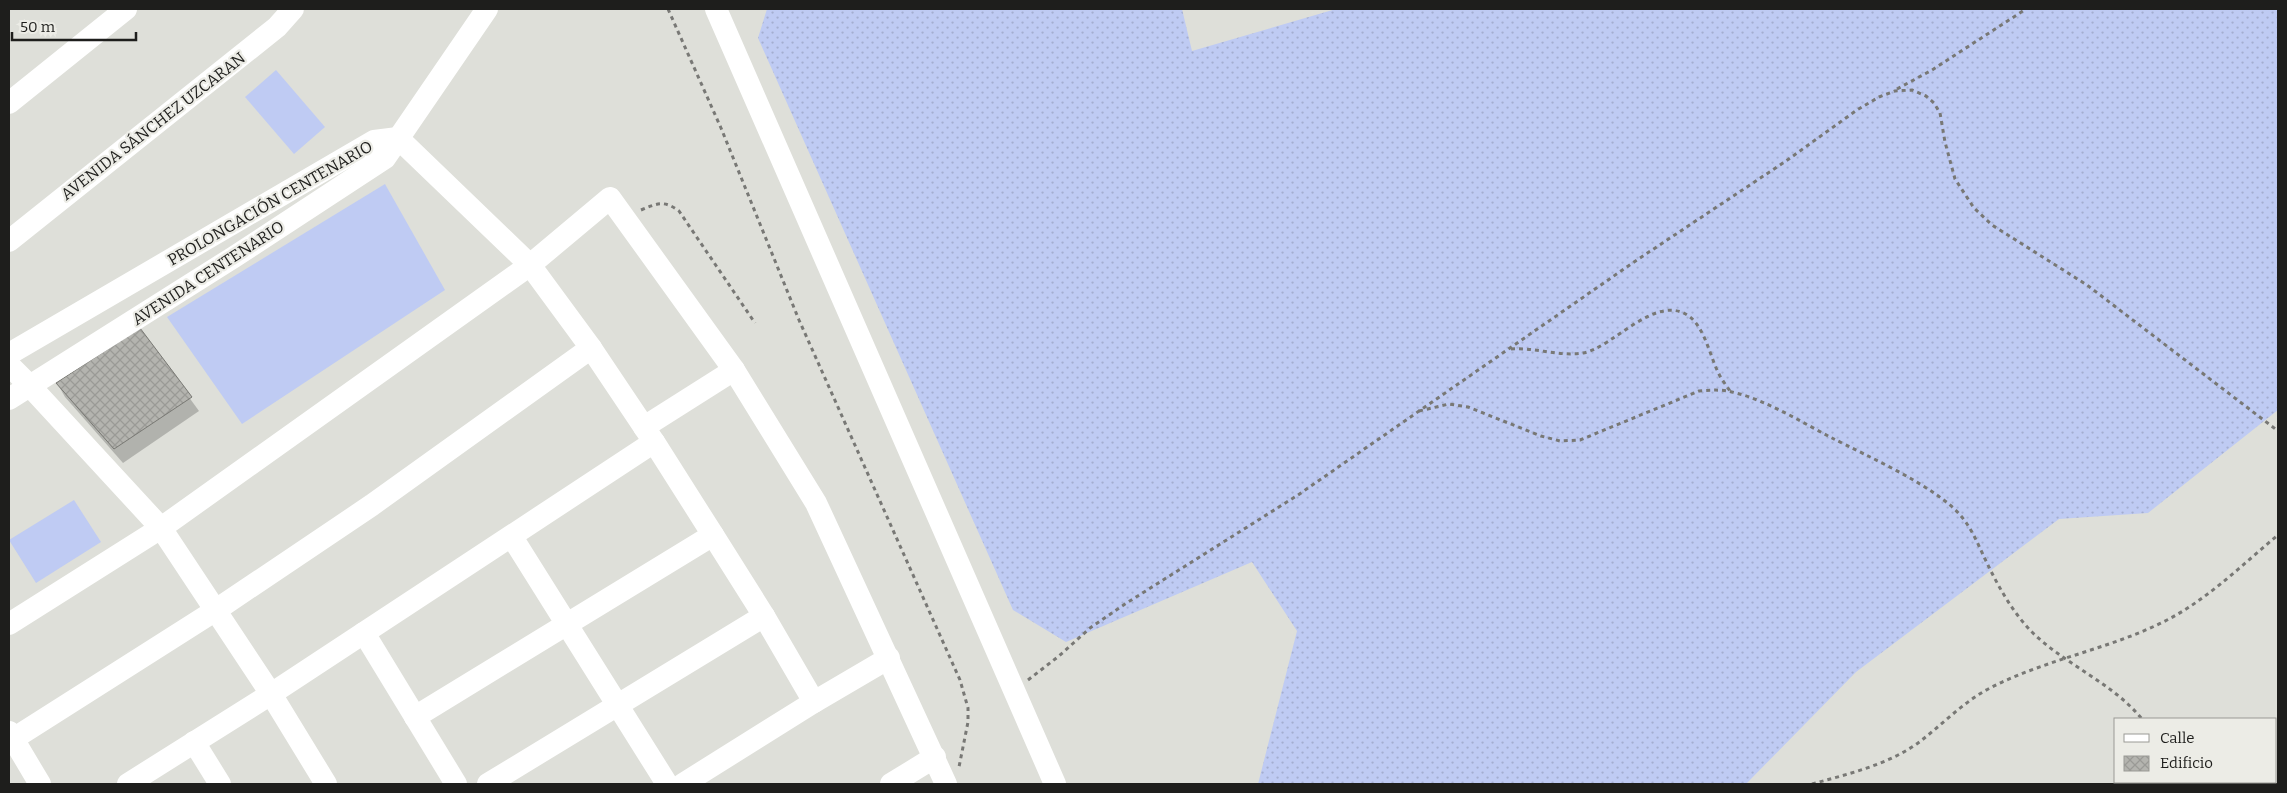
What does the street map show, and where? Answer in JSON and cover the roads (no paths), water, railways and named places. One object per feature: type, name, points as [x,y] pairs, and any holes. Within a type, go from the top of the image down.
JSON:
[{"type":"street","points":[[9,103],[126,9]]},
{"type":"street","name":"AVENIDA SÁNCHEZ UZCARAN","points":[[9,240],[277,27],[293,9]]},
{"type":"street","points":[[487,9],[398,138],[530,265],[591,348],[649,434],[764,616],[814,702]]},
{"type":"street","points":[[716,9],[1055,784]]},
{"type":"street","name":"PROLONGACIÓN CENTENARIO","points":[[9,354],[374,141],[398,138]]},
{"type":"street","name":"AVENIDA CENTENARIO","points":[[9,399],[234,258],[385,158],[398,138]]},
{"type":"street","points":[[9,624],[161,528],[530,265],[610,198],[734,370],[816,503],[934,757],[952,779]]},
{"type":"street","points":[[40,784],[11,736],[216,610],[372,504],[591,348]]},
{"type":"street","points":[[9,365],[161,528],[271,694],[326,784]]},
{"type":"street","points":[[128,784],[156,776],[194,742],[512,537],[734,370]]},
{"type":"street","points":[[415,716],[713,535]]},
{"type":"street","points":[[512,537],[667,784]]},
{"type":"street","points":[[488,784],[764,616]]},
{"type":"street","points":[[364,633],[456,784]]},
{"type":"street","points":[[683,784],[814,702],[889,658]]},
{"type":"street","points":[[194,742],[220,784]]},
{"type":"street","points":[[891,784],[934,757]]}]
